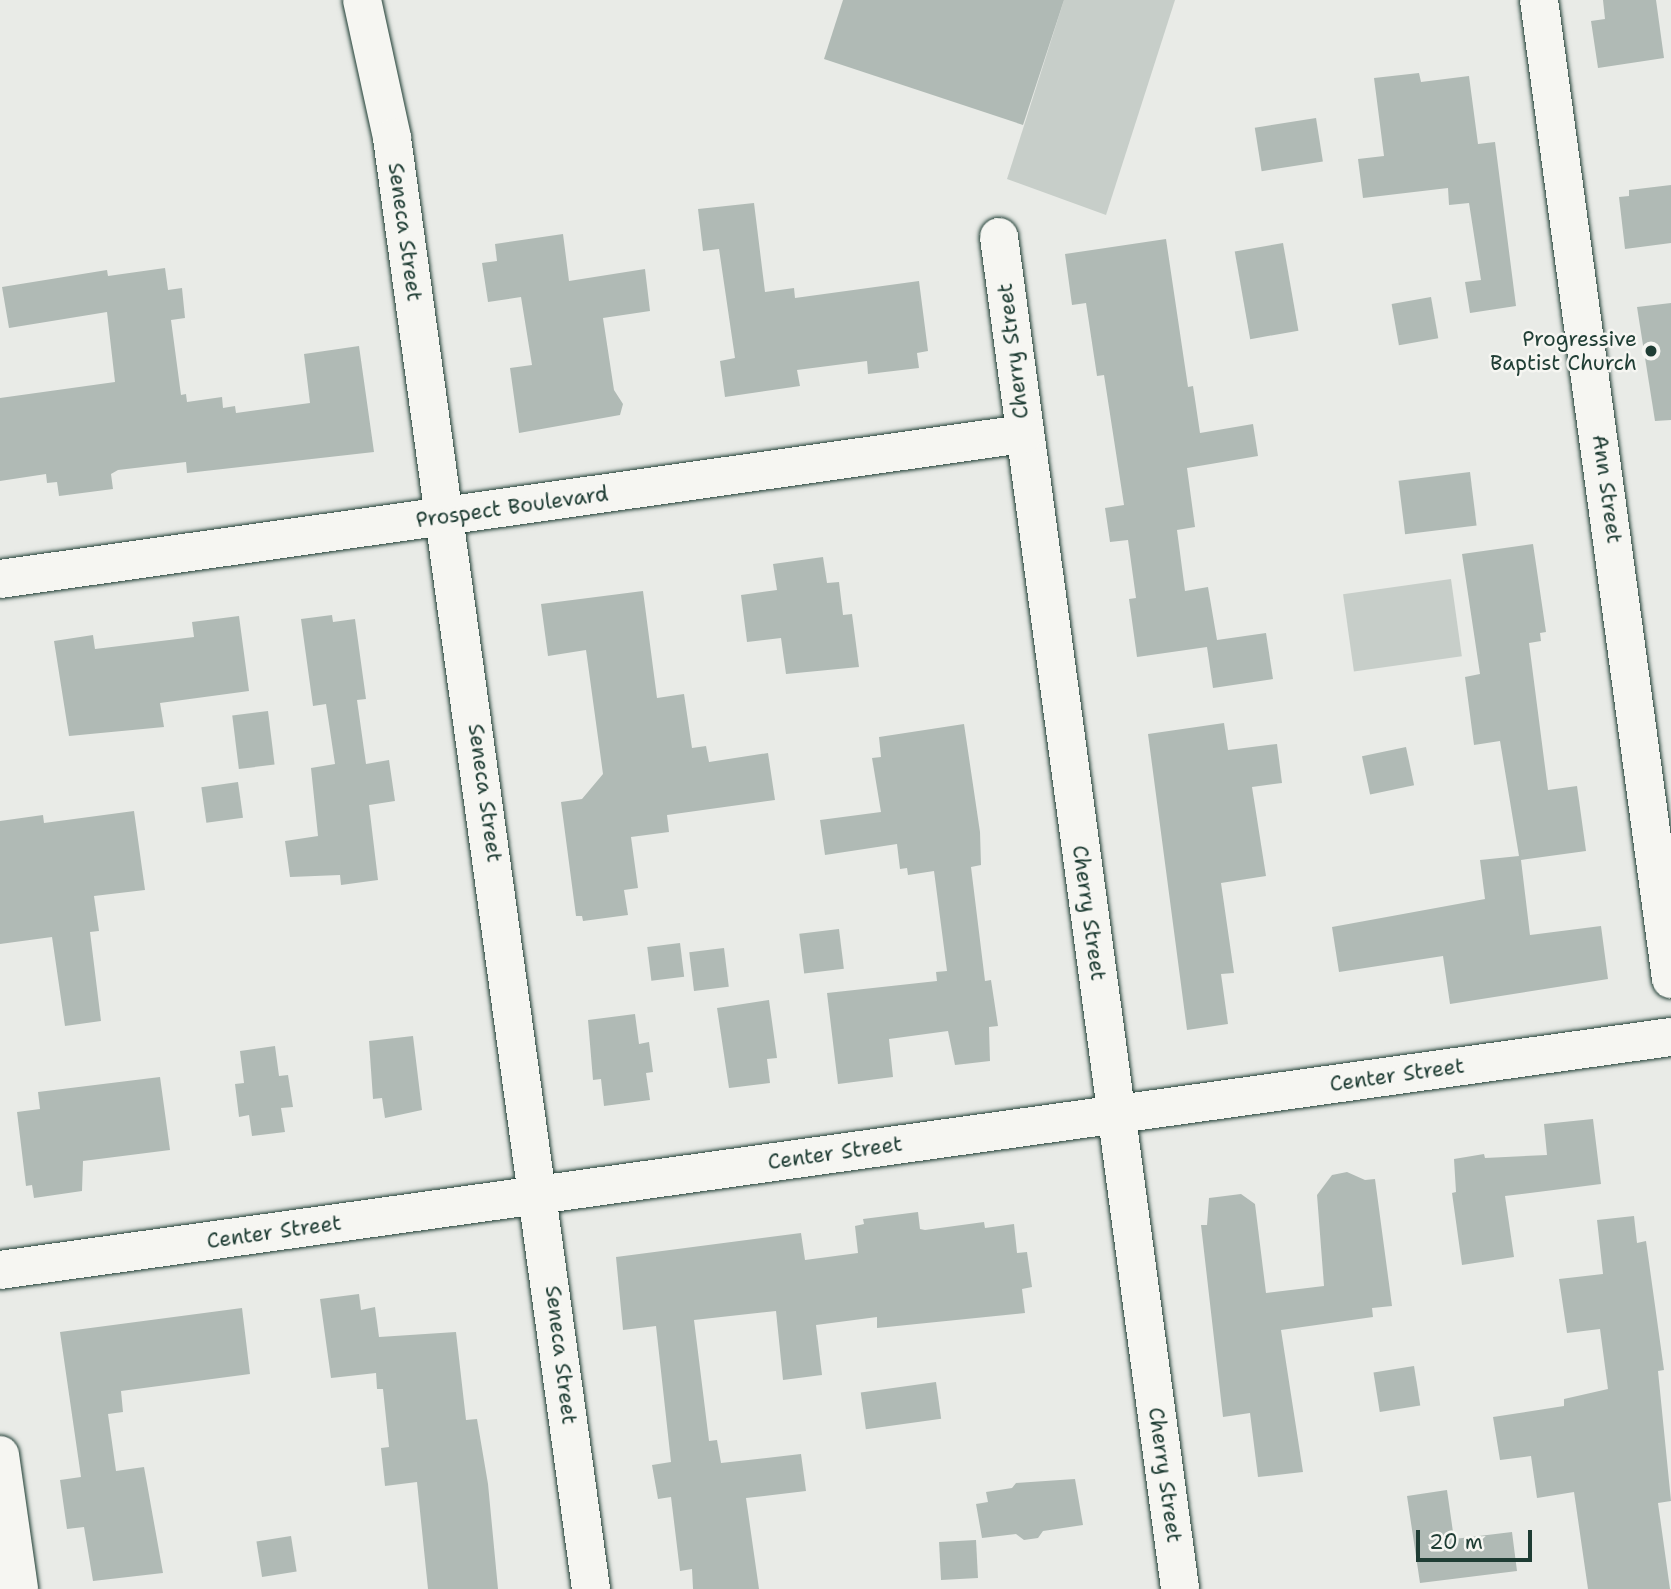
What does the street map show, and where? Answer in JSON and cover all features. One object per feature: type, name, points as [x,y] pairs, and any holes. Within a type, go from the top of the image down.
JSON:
[{"type":"street","name":"Seneca Street","points":[[362,0],[392,138],[540,1195],[591,1589]]},
{"type":"street","name":"Ann Street","points":[[1539,0],[1671,979]]},
{"type":"street","name":"Cherry Street","points":[[999,237],[1023,434],[1180,1589]]},
{"type":"street","name":"Prospect Boulevard","points":[[0,579],[1023,434]]},
{"type":"street","name":"Center Street","points":[[0,1270],[1671,1037]]},
{"type":"street","points":[[0,1455],[19,1589]]},
{"type":"shaded area","points":[[1064,0],[1175,0],[1106,215],[1007,179]]},
{"type":"shaded area","points":[[1451,579],[1462,656],[1354,671],[1343,594]]},
{"type":"building","points":[[843,0],[1064,0],[1023,125],[824,59]]},
{"type":"building","points":[[1603,0],[1656,0],[1664,58],[1598,68],[1591,21],[1605,19]]},
{"type":"building","points":[[1419,73],[1421,82],[1469,76],[1478,144],[1495,142],[1516,306],[1470,313],[1465,282],[1481,280],[1469,203],[1449,205],[1448,188],[1363,198],[1358,159],[1384,156],[1374,78]]},
{"type":"building","points":[[1316,118],[1323,161],[1262,171],[1255,128]]},
{"type":"building","points":[[1671,185],[1671,243],[1625,249],[1619,197],[1629,196],[1629,190]]},
{"type":"building","points":[[754,203],[765,292],[794,288],[795,298],[919,281],[928,351],[917,353],[919,368],[868,374],[867,361],[797,370],[800,386],[725,397],[720,361],[735,358],[719,249],[703,251],[698,209]]},
{"type":"building","points":[[563,234],[569,281],[645,269],[650,311],[603,318],[614,390],[623,404],[620,415],[519,433],[510,368],[532,365],[521,297],[488,302],[482,263],[497,261],[495,244]]},
{"type":"building","points":[[1166,239],[1188,387],[1193,386],[1200,433],[1253,424],[1258,456],[1187,468],[1195,527],[1177,530],[1185,591],[1208,587],[1217,640],[1266,633],[1273,679],[1213,688],[1207,647],[1137,657],[1129,599],[1136,598],[1128,540],[1110,542],[1105,508],[1124,505],[1104,375],[1097,376],[1086,303],[1072,305],[1065,254]]},
{"type":"building","points":[[1283,243],[1298,331],[1250,339],[1235,252]]},
{"type":"building","points":[[165,268],[168,290],[182,288],[185,318],[171,320],[181,395],[186,394],[187,402],[222,397],[223,408],[235,406],[236,413],[310,403],[304,354],[359,346],[374,452],[187,473],[186,462],[118,470],[111,474],[113,489],[59,496],[57,482],[47,483],[46,474],[0,481],[0,398],[115,382],[107,312],[9,328],[2,287],[107,270],[108,276]]},
{"type":"building","points":[[1431,297],[1438,338],[1399,345],[1392,304]]},
{"type":"building","name":"Progressive Baptist Church","points":[[1671,303],[1671,420],[1655,421],[1637,307]]},
{"type":"building","points":[[1470,472],[1477,526],[1405,534],[1399,481]]},
{"type":"building","points":[[1533,544],[1546,632],[1540,633],[1541,641],[1529,643],[1548,790],[1577,786],[1586,851],[1521,860],[1530,935],[1601,926],[1608,979],[1450,1004],[1443,956],[1339,972],[1332,927],[1485,899],[1480,860],[1519,856],[1500,741],[1474,745],[1465,677],[1480,674],[1462,554]]},
{"type":"building","points":[[823,557],[827,583],[839,582],[843,615],[852,614],[859,667],[786,674],[781,638],[747,642],[741,595],[777,590],[773,564]]},
{"type":"building","points":[[643,591],[657,698],[684,694],[692,748],[706,746],[709,762],[768,753],[775,800],[667,815],[669,832],[631,837],[638,888],[624,890],[628,915],[583,921],[582,916],[576,916],[561,802],[582,799],[603,774],[586,650],[548,656],[541,604]]},
{"type":"building","points":[[332,615],[333,622],[355,619],[366,699],[357,700],[366,764],[389,760],[395,801],[369,805],[378,880],[341,885],[340,875],[290,877],[285,841],[318,836],[311,768],[335,764],[326,704],[313,706],[301,619]]},
{"type":"building","points":[[239,616],[249,691],[160,703],[164,727],[69,736],[54,641],[93,635],[95,649],[194,637],[192,622]]},
{"type":"building","points":[[268,711],[275,765],[239,769],[232,715]]},
{"type":"building","points":[[1224,723],[1228,750],[1277,744],[1282,783],[1252,787],[1266,876],[1221,883],[1234,973],[1221,974],[1228,1024],[1187,1030],[1148,734]]},
{"type":"building","points":[[964,724],[980,832],[981,865],[971,867],[985,981],[991,980],[998,1026],[989,1027],[990,1061],[955,1065],[948,1031],[889,1039],[893,1077],[838,1084],[827,993],[937,981],[936,972],[947,971],[934,871],[908,875],[907,868],[900,869],[897,844],[825,855],[820,820],[881,812],[872,758],[881,757],[879,737]]},
{"type":"building","points":[[1406,747],[1414,785],[1370,795],[1362,756]]},
{"type":"building","points":[[238,782],[243,818],[206,823],[201,787]]},
{"type":"building","points":[[134,811],[145,890],[94,896],[99,931],[90,932],[101,1021],[65,1026],[52,937],[0,944],[0,821],[43,815],[44,823]]},
{"type":"building","points":[[839,929],[844,969],[804,974],[799,934]]},
{"type":"building","points":[[680,943],[684,977],[651,981],[647,947]]},
{"type":"building","points":[[724,948],[729,987],[694,991],[689,952]]},
{"type":"building","points":[[769,1000],[777,1058],[767,1059],[770,1083],[729,1088],[717,1008]]},
{"type":"building","points":[[635,1014],[639,1044],[649,1042],[653,1072],[646,1073],[650,1100],[604,1106],[601,1079],[593,1080],[588,1020]]},
{"type":"building","points":[[413,1036],[422,1110],[385,1118],[382,1098],[373,1099],[369,1041]]},
{"type":"building","points":[[275,1046],[279,1076],[288,1075],[293,1107],[281,1108],[285,1132],[252,1136],[249,1115],[239,1117],[235,1084],[244,1083],[240,1051]]},
{"type":"building","points":[[160,1077],[170,1150],[83,1161],[82,1191],[34,1198],[32,1185],[26,1186],[17,1112],[40,1109],[38,1092]]},
{"type":"building","points":[[1593,1119],[1601,1184],[1505,1196],[1514,1257],[1462,1265],[1452,1193],[1456,1192],[1454,1159],[1484,1154],[1485,1158],[1547,1155],[1544,1124]]},
{"type":"building","points":[[1347,1172],[1365,1180],[1375,1179],[1392,1306],[1372,1308],[1373,1317],[1281,1330],[1303,1472],[1258,1477],[1250,1413],[1223,1417],[1201,1225],[1207,1225],[1209,1198],[1241,1194],[1255,1204],[1266,1293],[1324,1286],[1317,1195],[1332,1175]]},
{"type":"building","points":[[918,1212],[920,1229],[925,1230],[984,1222],[985,1228],[1014,1224],[1017,1253],[1027,1252],[1032,1287],[1022,1289],[1025,1313],[877,1328],[877,1317],[816,1325],[822,1375],[783,1380],[776,1311],[694,1320],[709,1441],[717,1440],[721,1463],[801,1454],[806,1491],[746,1498],[759,1589],[693,1589],[692,1569],[680,1571],[671,1497],[658,1499],[652,1465],[671,1462],[656,1326],[623,1330],[616,1257],[801,1233],[805,1260],[858,1253],[855,1226],[864,1224],[863,1219]]},
{"type":"building","points":[[1634,1216],[1637,1243],[1646,1241],[1664,1370],[1658,1371],[1671,1501],[1658,1503],[1670,1589],[1588,1589],[1574,1492],[1537,1498],[1531,1456],[1500,1460],[1493,1417],[1564,1406],[1564,1399],[1608,1389],[1600,1329],[1567,1333],[1559,1279],[1603,1274],[1597,1220]]},
{"type":"building","points":[[359,1294],[361,1310],[375,1307],[379,1337],[456,1332],[466,1420],[477,1419],[488,1484],[498,1589],[428,1589],[417,1482],[385,1486],[381,1448],[389,1447],[383,1389],[377,1389],[376,1373],[331,1378],[320,1299]]},
{"type":"building","points":[[242,1308],[250,1374],[121,1391],[123,1412],[108,1414],[116,1471],[144,1467],[163,1573],[93,1581],[84,1527],[67,1529],[60,1480],[81,1477],[60,1332]]},
{"type":"building","points":[[1414,1366],[1420,1406],[1380,1412],[1374,1372]]},
{"type":"building","points":[[936,1382],[941,1419],[866,1429],[861,1393]]},
{"type":"building","points":[[1075,1479],[1083,1525],[1043,1531],[1038,1538],[1024,1540],[1016,1534],[982,1538],[976,1504],[988,1502],[986,1492],[1012,1488],[1016,1483]]},
{"type":"building","points":[[1447,1490],[1454,1539],[1512,1532],[1517,1571],[1420,1583],[1407,1496]]},
{"type":"building","points":[[291,1536],[297,1572],[262,1577],[256,1541]]},
{"type":"building","points":[[976,1540],[978,1578],[941,1580],[939,1542]]},
{"type":"place","name":"Progressive Baptist Church","points":[[1651,351]]}]
